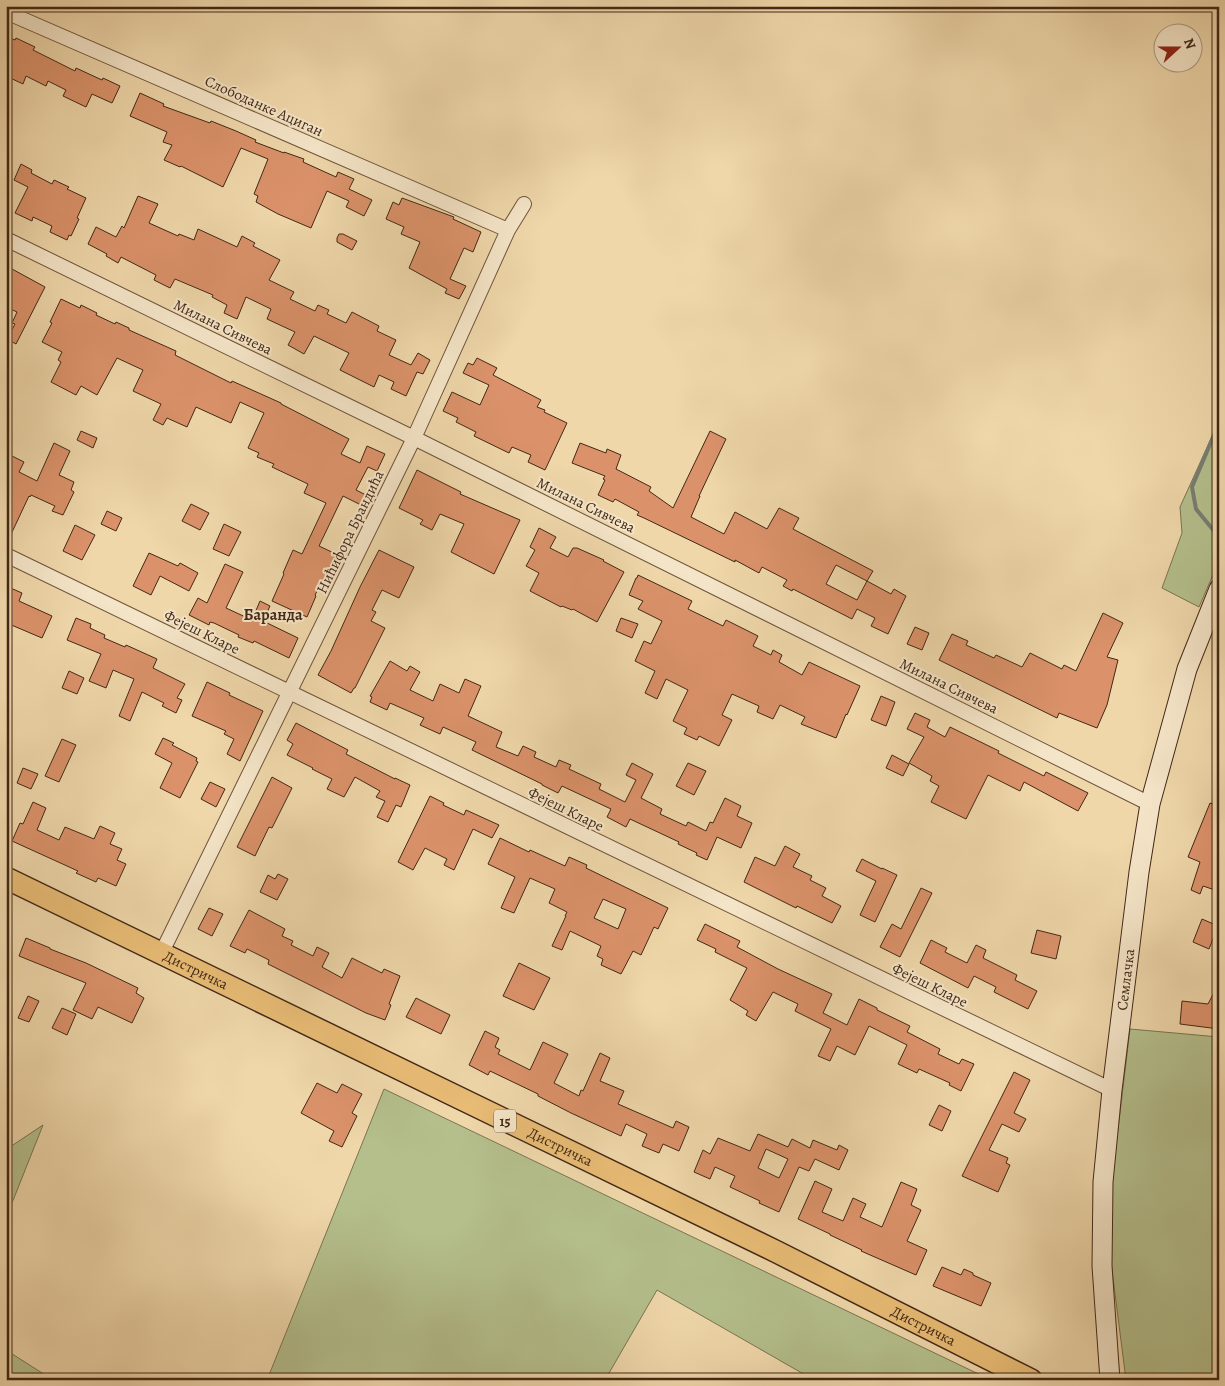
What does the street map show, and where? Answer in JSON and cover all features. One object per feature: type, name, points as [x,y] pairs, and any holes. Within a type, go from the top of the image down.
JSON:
[{"type":"main road","name":"Семлачка","points":[[1110,1380],[1102,1266],[1103,1182],[1112,1090],[1139,872],[1150,804],[1187,669],[1219,590]]},
{"type":"main road","name":"Дистричка","points":[[6,878],[766,1247],[1031,1380]]},
{"type":"street","name":"Слободанке Ациган","points":[[6,12],[508,230]]},
{"type":"street","name":"Нићифора Брандића","points":[[161,954],[414,438],[508,230],[524,204]]},
{"type":"street","name":"Милана Сивчева","points":[[6,239],[414,438],[1150,804]]},
{"type":"street","name":"Фејеш Кларе","points":[[6,555],[1112,1090]]},
{"type":"green space","points":[[1219,421],[1219,561],[1199,607],[1162,588],[1182,533],[1180,507]]},
{"type":"green space","points":[[1130,1029],[1219,1037],[1219,1380],[1126,1380],[1111,1262],[1109,1205]]},
{"type":"green space","points":[[384,1089],[991,1380],[814,1380],[657,1290],[605,1380],[267,1380]]},
{"type":"green space","points":[[43,1125],[6,1218],[6,1141],[13,1145]]},
{"type":"green space","points":[[6,1350],[53,1380],[6,1380]]},
{"type":"building","points":[[6,36],[15,40],[16,38],[35,47],[33,50],[75,71],[76,68],[120,86],[112,103],[92,94],[86,107],[63,96],[66,90],[48,81],[46,86],[26,76],[23,84],[6,76]]},
{"type":"building","points":[[140,93],[164,104],[163,106],[210,123],[211,121],[256,140],[255,142],[304,159],[303,162],[336,177],[338,172],[354,179],[349,189],[372,200],[364,216],[346,207],[349,201],[327,191],[311,228],[256,202],[258,196],[254,194],[268,159],[241,148],[223,187],[181,166],[164,160],[172,145],[163,142],[167,132],[130,116]]},
{"type":"building","points":[[21,164],[32,170],[31,173],[52,184],[54,180],[86,198],[77,218],[79,219],[67,240],[50,232],[52,226],[33,217],[32,221],[15,213],[28,187],[14,180]]},
{"type":"building","points":[[138,196],[158,204],[149,223],[178,236],[179,234],[194,240],[198,229],[237,247],[242,236],[255,243],[253,246],[280,260],[269,280],[294,292],[290,299],[315,311],[318,305],[329,310],[327,314],[346,323],[352,312],[379,326],[377,331],[396,340],[389,355],[411,365],[418,353],[430,360],[423,374],[417,372],[406,396],[391,389],[394,382],[379,375],[374,387],[340,370],[349,353],[314,336],[304,354],[288,345],[295,332],[267,319],[271,309],[246,297],[237,319],[224,313],[227,305],[212,297],[213,295],[175,279],[170,288],[154,280],[156,275],[121,257],[118,263],[106,256],[107,254],[88,244],[96,227],[116,237],[122,226],[124,228]]},
{"type":"building","points":[[402,198],[454,217],[453,219],[481,232],[473,252],[464,248],[450,279],[466,286],[459,299],[445,293],[447,289],[409,268],[420,242],[401,234],[404,227],[386,219],[393,202],[399,205]]},
{"type":"building","points":[[339,234],[357,241],[352,250],[337,242]]},
{"type":"building","points":[[12,269],[45,287],[16,344],[7,339],[15,324],[12,323],[17,312],[6,307],[6,270],[10,272]]},
{"type":"building","points":[[61,299],[80,308],[81,305],[97,313],[96,315],[129,328],[129,330],[176,351],[175,355],[231,383],[232,381],[281,403],[349,439],[341,454],[360,463],[367,446],[385,454],[377,471],[368,467],[356,490],[366,495],[361,505],[343,496],[319,546],[336,554],[315,595],[307,617],[272,601],[293,550],[302,554],[326,503],[304,493],[308,484],[272,467],[274,464],[257,457],[259,453],[248,448],[264,413],[240,402],[231,423],[196,407],[187,427],[167,418],[163,425],[153,420],[161,404],[133,391],[143,370],[117,358],[97,395],[81,386],[76,395],[51,382],[61,362],[58,360],[62,352],[42,342]]},
{"type":"building","points":[[477,358],[497,368],[493,375],[541,400],[537,407],[567,423],[545,470],[528,462],[531,455],[512,447],[509,453],[474,436],[476,432],[456,422],[458,418],[443,411],[452,392],[480,405],[489,385],[463,373],[468,363],[473,365]]},
{"type":"building","points":[[81,431],[97,438],[93,448],[77,440]]},
{"type":"building","points":[[710,431],[726,439],[691,517],[724,534],[735,512],[767,529],[779,508],[799,518],[793,529],[873,571],[867,581],[891,594],[894,589],[906,596],[888,634],[871,626],[875,618],[857,609],[852,619],[793,589],[792,591],[783,586],[787,580],[762,567],[759,573],[637,515],[639,512],[615,499],[613,502],[598,495],[605,476],[572,463],[580,443],[606,453],[607,449],[621,455],[616,469],[651,487],[649,491],[673,508]],"holes":[[[836,565],[867,581],[857,600],[826,584]]]},
{"type":"building","points":[[54,443],[70,451],[59,475],[74,482],[71,490],[74,492],[63,515],[52,511],[55,506],[31,495],[29,496],[6,545],[6,462],[10,455],[24,462],[19,472],[37,481]]},
{"type":"building","points":[[417,470],[461,492],[460,494],[520,520],[494,574],[451,552],[464,524],[440,514],[432,530],[420,524],[423,520],[399,508]]},
{"type":"building","points":[[191,504],[209,513],[200,530],[182,521]]},
{"type":"building","points":[[107,511],[122,518],[116,531],[101,524]]},
{"type":"building","points":[[224,524],[241,532],[229,556],[213,549]]},
{"type":"building","points":[[75,525],[95,535],[82,560],[63,551]]},
{"type":"building","points":[[539,528],[556,537],[550,548],[568,557],[573,548],[577,548],[604,560],[624,572],[597,622],[573,609],[561,607],[530,591],[539,573],[526,566],[535,550],[530,547]]},
{"type":"building","points":[[379,550],[414,567],[399,598],[382,590],[372,610],[376,612],[371,621],[385,628],[351,693],[318,675]]},
{"type":"building","points":[[149,553],[178,566],[180,563],[198,573],[189,591],[160,576],[151,595],[133,586]]},
{"type":"building","points":[[225,564],[243,572],[226,608],[252,620],[260,601],[270,606],[263,621],[298,638],[289,658],[254,641],[253,643],[238,637],[239,635],[214,623],[210,622],[209,625],[189,615],[198,598],[207,603]]},
{"type":"building","points":[[638,575],[692,601],[688,609],[723,626],[726,620],[758,636],[753,646],[771,655],[773,650],[782,655],[779,662],[802,675],[809,662],[860,686],[836,738],[801,724],[805,717],[780,705],[773,719],[757,712],[759,706],[732,694],[722,715],[732,720],[719,746],[699,736],[697,740],[684,734],[687,728],[673,721],[688,690],[666,679],[657,699],[645,693],[655,671],[635,661],[644,641],[651,644],[662,621],[638,609],[643,601],[629,595]]},
{"type":"building","points":[[6,586],[22,593],[19,601],[52,616],[42,638],[9,624],[12,618],[6,616]]},
{"type":"building","points":[[1103,613],[1123,623],[1107,657],[1118,660],[1107,705],[1097,728],[1059,713],[1057,718],[939,660],[952,634],[968,641],[966,645],[994,658],[996,655],[1022,667],[1030,653],[1062,669],[1064,665],[1076,671]]},
{"type":"building","points":[[76,618],[91,624],[90,628],[105,635],[104,638],[125,647],[126,645],[157,659],[153,668],[185,684],[177,698],[182,700],[176,713],[162,706],[164,703],[142,692],[130,721],[119,716],[134,679],[113,670],[106,688],[89,681],[101,654],[67,640]]},
{"type":"building","points":[[621,618],[638,624],[632,638],[616,631]]},
{"type":"building","points":[[915,627],[929,633],[922,650],[907,644]]},
{"type":"building","points":[[390,661],[407,671],[410,666],[420,672],[410,690],[433,701],[440,684],[459,693],[465,679],[481,686],[468,716],[502,732],[496,747],[518,756],[523,746],[536,752],[534,757],[556,767],[559,760],[571,765],[569,769],[601,784],[599,789],[625,802],[636,780],[626,775],[632,763],[653,774],[641,798],[662,809],[660,814],[686,826],[688,822],[706,831],[710,822],[713,823],[725,798],[741,806],[737,816],[752,823],[741,848],[717,837],[707,860],[678,844],[679,842],[630,819],[626,827],[607,817],[611,809],[562,786],[558,793],[472,750],[476,742],[443,727],[440,734],[420,725],[424,718],[390,703],[387,710],[370,702],[372,697],[370,696]]},
{"type":"building","points":[[69,671],[84,678],[77,694],[62,688]]},
{"type":"building","points":[[207,682],[263,711],[240,761],[227,754],[234,739],[224,734],[226,731],[192,716]]},
{"type":"building","points":[[881,696],[895,702],[886,726],[871,720]]},
{"type":"building","points":[[915,713],[930,720],[927,727],[945,737],[950,727],[1044,776],[1046,772],[1088,793],[1078,811],[1024,782],[1020,791],[988,775],[966,819],[931,802],[939,786],[930,781],[932,776],[909,763],[924,737],[907,729]]},
{"type":"building","points":[[296,723],[348,750],[346,754],[410,785],[401,807],[396,805],[388,822],[377,817],[385,801],[376,797],[380,791],[355,777],[344,797],[327,789],[332,779],[287,755],[293,744],[287,740]]},
{"type":"building","points":[[163,738],[197,758],[196,761],[198,762],[180,798],[160,788],[172,763],[155,754]]},
{"type":"building","points":[[62,739],[76,745],[59,782],[45,776]]},
{"type":"building","points":[[892,755],[909,764],[903,776],[886,768]]},
{"type":"building","points":[[688,763],[706,771],[694,795],[676,786]]},
{"type":"building","points":[[23,768],[38,774],[31,789],[17,783]]},
{"type":"building","points":[[272,777],[292,788],[272,828],[269,827],[255,856],[237,847]]},
{"type":"building","points":[[210,782],[225,789],[216,807],[201,799]]},
{"type":"building","points":[[430,796],[444,803],[443,805],[464,815],[466,810],[499,825],[492,838],[473,829],[454,870],[444,865],[447,859],[425,848],[413,870],[398,862]]},
{"type":"building","points":[[33,802],[46,808],[37,830],[59,840],[65,827],[94,839],[100,826],[115,833],[110,844],[122,849],[117,860],[126,864],[116,886],[98,878],[96,882],[76,873],[78,871],[12,841],[20,823],[23,824]]},
{"type":"building","points":[[1210,803],[1219,806],[1219,820],[1213,834],[1219,836],[1219,879],[1215,890],[1203,886],[1200,894],[1191,890],[1200,862],[1188,857]]},
{"type":"building","points":[[500,838],[565,866],[569,857],[587,865],[586,868],[668,908],[658,929],[654,927],[641,955],[633,951],[621,974],[601,965],[603,959],[597,956],[601,946],[570,931],[562,950],[552,946],[567,912],[549,903],[555,889],[530,878],[514,913],[501,908],[515,877],[488,864]],"holes":[[[603,899],[626,909],[618,929],[594,918]]]},
{"type":"building","points":[[785,846],[800,854],[793,867],[812,876],[810,880],[826,888],[822,896],[841,906],[832,923],[797,906],[796,908],[744,882],[755,857],[775,866]]},
{"type":"building","points":[[862,859],[897,875],[875,922],[860,915],[876,881],[856,871]]},
{"type":"building","points":[[278,874],[288,879],[277,900],[260,892],[268,875],[275,879]]},
{"type":"building","points":[[921,888],[932,893],[900,957],[880,947],[892,924],[901,929]]},
{"type":"building","points":[[209,908],[223,914],[212,936],[198,929]]},
{"type":"building","points":[[249,910],[285,929],[282,936],[293,941],[291,945],[313,956],[317,947],[329,953],[322,967],[342,978],[352,958],[382,973],[384,969],[400,976],[385,1020],[366,1013],[268,964],[269,960],[247,949],[245,953],[230,946]]},
{"type":"building","points":[[1202,919],[1218,926],[1209,949],[1193,942]]},
{"type":"building","points":[[705,924],[740,941],[737,947],[778,969],[832,994],[823,1013],[847,1025],[859,999],[910,1026],[907,1032],[940,1049],[938,1054],[959,1064],[962,1059],[974,1064],[961,1091],[949,1085],[950,1083],[919,1069],[917,1073],[898,1064],[907,1045],[869,1026],[855,1055],[837,1046],[830,1061],[818,1056],[831,1029],[795,1011],[798,1004],[773,992],[756,1021],[746,1015],[748,1011],[730,1000],[747,968],[715,952],[716,949],[697,940]]},
{"type":"building","points":[[1037,930],[1061,936],[1056,959],[1031,953]]},
{"type":"building","points":[[26,938],[86,963],[138,988],[136,993],[144,998],[132,1023],[98,1007],[92,1019],[73,1010],[86,983],[19,956]]},
{"type":"building","points":[[931,940],[947,948],[945,952],[967,963],[976,945],[986,950],[983,958],[1017,975],[1015,980],[1037,991],[1028,1009],[994,992],[996,987],[974,976],[968,988],[920,963]]},
{"type":"building","points":[[519,963],[550,978],[534,1010],[503,996]]},
{"type":"building","points":[[1219,983],[1219,1029],[1180,1024],[1182,1001],[1208,1004]]},
{"type":"building","points":[[28,996],[39,1001],[29,1022],[18,1018]]},
{"type":"building","points":[[416,998],[450,1015],[441,1034],[406,1017]]},
{"type":"building","points":[[62,1008],[76,1014],[67,1035],[52,1028]]},
{"type":"building","points":[[485,1031],[499,1038],[495,1047],[500,1050],[498,1054],[530,1070],[543,1042],[568,1054],[554,1083],[579,1096],[600,1053],[610,1058],[600,1081],[624,1091],[618,1104],[673,1128],[676,1121],[689,1127],[679,1151],[663,1144],[659,1153],[642,1146],[647,1134],[626,1124],[621,1136],[571,1113],[538,1096],[538,1094],[490,1071],[488,1075],[469,1065]]},
{"type":"building","points":[[1014,1072],[1030,1080],[1014,1113],[1026,1119],[1019,1132],[1002,1124],[989,1150],[1008,1158],[1006,1163],[1010,1165],[998,1192],[962,1176]]},
{"type":"building","points":[[317,1083],[337,1093],[342,1084],[362,1094],[352,1113],[357,1116],[342,1147],[329,1141],[334,1131],[301,1113]]},
{"type":"building","points":[[939,1105],[951,1111],[942,1131],[929,1125]]},
{"type":"building","points":[[758,1134],[788,1147],[792,1139],[810,1148],[813,1140],[837,1150],[839,1145],[848,1150],[839,1170],[815,1159],[809,1171],[799,1167],[779,1212],[730,1187],[735,1176],[715,1167],[710,1179],[694,1172],[703,1150],[710,1154],[718,1138],[750,1151]],"holes":[[[766,1149],[788,1159],[779,1178],[758,1168]]]},
{"type":"building","points":[[815,1181],[832,1189],[822,1212],[843,1221],[853,1198],[866,1204],[860,1217],[882,1227],[901,1182],[917,1189],[911,1205],[921,1210],[907,1241],[927,1250],[916,1275],[861,1251],[798,1219]]},
{"type":"building","points":[[942,1267],[961,1275],[964,1269],[991,1283],[981,1306],[933,1286]]},
{"type":"waterway","points":[[1219,423],[1192,487],[1196,509],[1219,537]]},
{"type":"district","name":"Баранда","points":[[273,615]]}]
